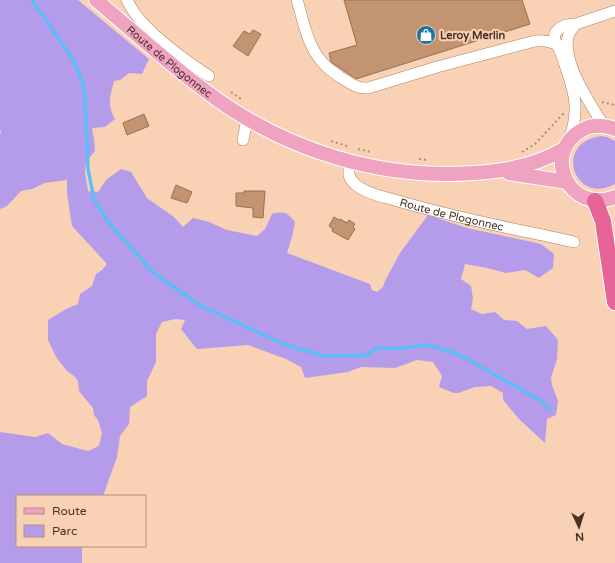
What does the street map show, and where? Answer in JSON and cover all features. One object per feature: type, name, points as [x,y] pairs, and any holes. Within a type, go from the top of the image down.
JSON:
[{"type":"highway","points":[[596,201],[603,221],[615,302]]},
{"type":"main road","name":"Route de Plogonnec","points":[[96,0],[193,81],[211,95],[247,118],[296,143],[350,162],[389,170],[414,173],[470,174],[500,171],[536,163],[551,157],[567,145],[576,133],[585,128],[595,126],[610,127]]},
{"type":"main road","points":[[567,145],[562,160],[562,172],[574,191],[583,197],[596,201],[615,197]]},
{"type":"main road","name":"Route de Plogonnec","points":[[500,171],[567,182]]},
{"type":"street","name":"Route de Plogonnec","points":[[127,0],[131,9],[152,32],[193,66],[209,76]]},
{"type":"street","points":[[297,0],[308,35],[314,50],[320,59],[333,71],[354,86],[361,88],[368,88],[437,67],[535,41],[544,40],[556,43],[566,49]]},
{"type":"street","points":[[567,145],[573,128],[576,106],[573,91],[560,50],[554,37],[555,33],[560,28],[615,11]]},
{"type":"street","points":[[576,24],[568,36],[566,49],[581,88],[589,102],[610,127]]},
{"type":"street","points":[[243,140],[247,118]]},
{"type":"street","name":"Route de Plogonnec","points":[[350,162],[348,173],[349,178],[362,189],[435,212],[574,242]]},
{"type":"path","points":[[228,91],[244,101]]},
{"type":"path","points":[[589,102],[602,102],[615,105]]},
{"type":"path","points":[[519,153],[529,149],[557,119],[565,112],[576,106]]},
{"type":"path","points":[[327,140],[373,153]]},
{"type":"path","points":[[419,159],[432,160]]},
{"type":"green space","points":[[0,0],[78,0],[149,59],[142,74],[129,73],[120,80],[114,81],[110,105],[115,119],[105,127],[92,128],[95,151],[86,162],[85,172],[88,191],[98,192],[106,180],[121,169],[131,172],[147,198],[174,217],[183,227],[193,218],[209,222],[227,230],[257,236],[265,229],[272,214],[285,213],[295,222],[287,253],[370,284],[372,290],[377,292],[383,287],[400,253],[428,215],[467,228],[541,244],[554,254],[553,268],[539,278],[525,270],[506,273],[465,264],[461,279],[471,286],[473,298],[471,309],[482,314],[495,312],[504,320],[517,321],[527,329],[546,326],[558,340],[557,359],[551,378],[558,401],[556,415],[547,419],[545,443],[519,419],[503,400],[503,393],[491,386],[475,387],[458,393],[454,393],[439,387],[442,376],[433,362],[417,360],[395,368],[361,367],[348,372],[305,378],[301,367],[286,359],[248,345],[197,349],[181,329],[185,320],[175,319],[162,322],[156,334],[156,362],[147,381],[147,396],[130,407],[129,424],[120,436],[117,457],[103,495],[16,495],[16,547],[82,547],[82,563],[0,563],[0,432],[35,437],[48,433],[62,444],[88,451],[99,446],[102,433],[98,420],[94,415],[93,408],[79,391],[78,381],[67,371],[56,357],[48,340],[48,320],[66,309],[78,304],[80,294],[92,286],[96,274],[107,264],[72,226],[67,194],[67,180],[45,183],[32,189],[21,191],[7,206],[0,209]]},
{"type":"green space","points":[[601,136],[615,141],[615,184],[601,189],[589,187],[580,180],[575,171],[573,160],[577,150],[586,141]]},
{"type":"building","name":"Leroy Merlin","points":[[344,0],[522,0],[530,24],[356,79],[331,62],[329,53],[357,45]]},
{"type":"building","points":[[253,30],[261,34],[248,56],[233,46],[244,31],[250,34]]},
{"type":"building","points":[[144,114],[149,126],[127,135],[123,123]]},
{"type":"building","points":[[176,185],[192,192],[187,203],[171,198]]},
{"type":"building","points":[[244,191],[265,191],[263,218],[253,217],[253,208],[236,206],[236,193],[244,193]]},
{"type":"building","points":[[334,217],[347,223],[349,220],[355,224],[353,227],[355,229],[348,240],[332,231],[333,229],[329,226]]},
{"type":"waterway","points":[[32,0],[74,61],[83,84],[88,169],[94,199],[108,222],[154,273],[201,306],[286,345],[325,356],[367,355],[376,348],[393,349],[429,345],[458,354],[540,400],[550,409]]},
{"type":"place","name":"Leroy Merlin","points":[[426,35]]}]
